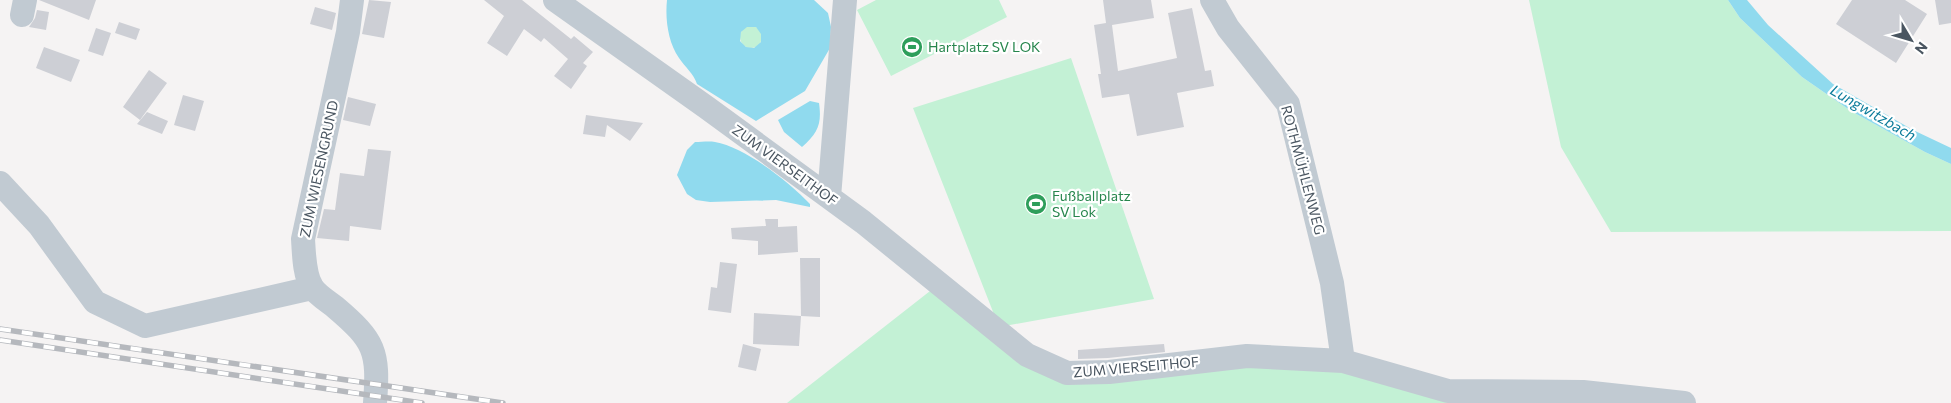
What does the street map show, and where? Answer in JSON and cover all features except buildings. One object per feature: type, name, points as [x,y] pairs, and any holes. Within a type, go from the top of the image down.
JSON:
[{"type":"street","name":"ZUM WIESENGRUND","points":[[312,288],[304,263],[303,239],[348,32],[352,0]]},
{"type":"street","name":"ZUM VIERSEITHOF","points":[[555,0],[706,107],[828,197],[1027,355],[1067,373],[1109,372],[1248,356],[1343,361],[1448,391],[1583,392],[1684,403]]},
{"type":"street","points":[[828,197],[845,0]]},
{"type":"street","name":"ROTHMÜHLENWEG","points":[[1212,0],[1228,28],[1288,104],[1332,283],[1343,361]]},
{"type":"street","points":[[0,183],[40,225],[95,302],[145,326],[312,288],[358,327],[372,347],[377,372],[374,403]]},
{"type":"green space","name":"Hartplatz SV LOK","points":[[876,0],[999,0],[1007,17],[891,76],[857,10]]},
{"type":"green space","points":[[1529,0],[1728,0],[1740,18],[1802,77],[1851,111],[1925,152],[1951,164],[1951,231],[1611,232],[1561,147]]},
{"type":"green space","points":[[751,26],[759,29],[762,37],[759,45],[751,48],[743,45],[740,37],[743,29]]},
{"type":"green space","name":"Fußballplatz SV Lok","points":[[1071,58],[1154,299],[999,327],[913,108]]},
{"type":"green space","points":[[939,284],[1067,373],[1247,356],[1448,391],[1684,403],[787,403]]},
{"type":"water","points":[[667,0],[814,0],[828,13],[831,27],[830,48],[805,91],[756,121],[697,84],[672,45],[668,30]],"holes":[[[747,27],[756,27],[761,34],[761,42],[754,48],[746,47],[740,41],[741,32]]]},
{"type":"water","name":"Lungwitzbach","points":[[1728,0],[1747,0],[1768,25],[1833,84],[1913,130],[1951,148],[1951,164],[1925,152],[1851,111],[1802,77],[1740,18]]},
{"type":"water","points":[[810,101],[819,103],[820,117],[818,128],[802,147],[784,132],[778,120]]},
{"type":"water","points":[[695,142],[713,142],[727,145],[753,158],[791,186],[810,204],[810,207],[776,200],[710,202],[696,200],[687,194],[677,175],[687,150]]},
{"type":"railway","points":[[0,329],[503,403]]},
{"type":"railway","points":[[0,340],[422,403]]},
{"type":"place","name":"Hartplatz SV LOK","points":[[912,47]]},
{"type":"place","name":"Fußballplatz SV Lok","points":[[1036,204]]}]
